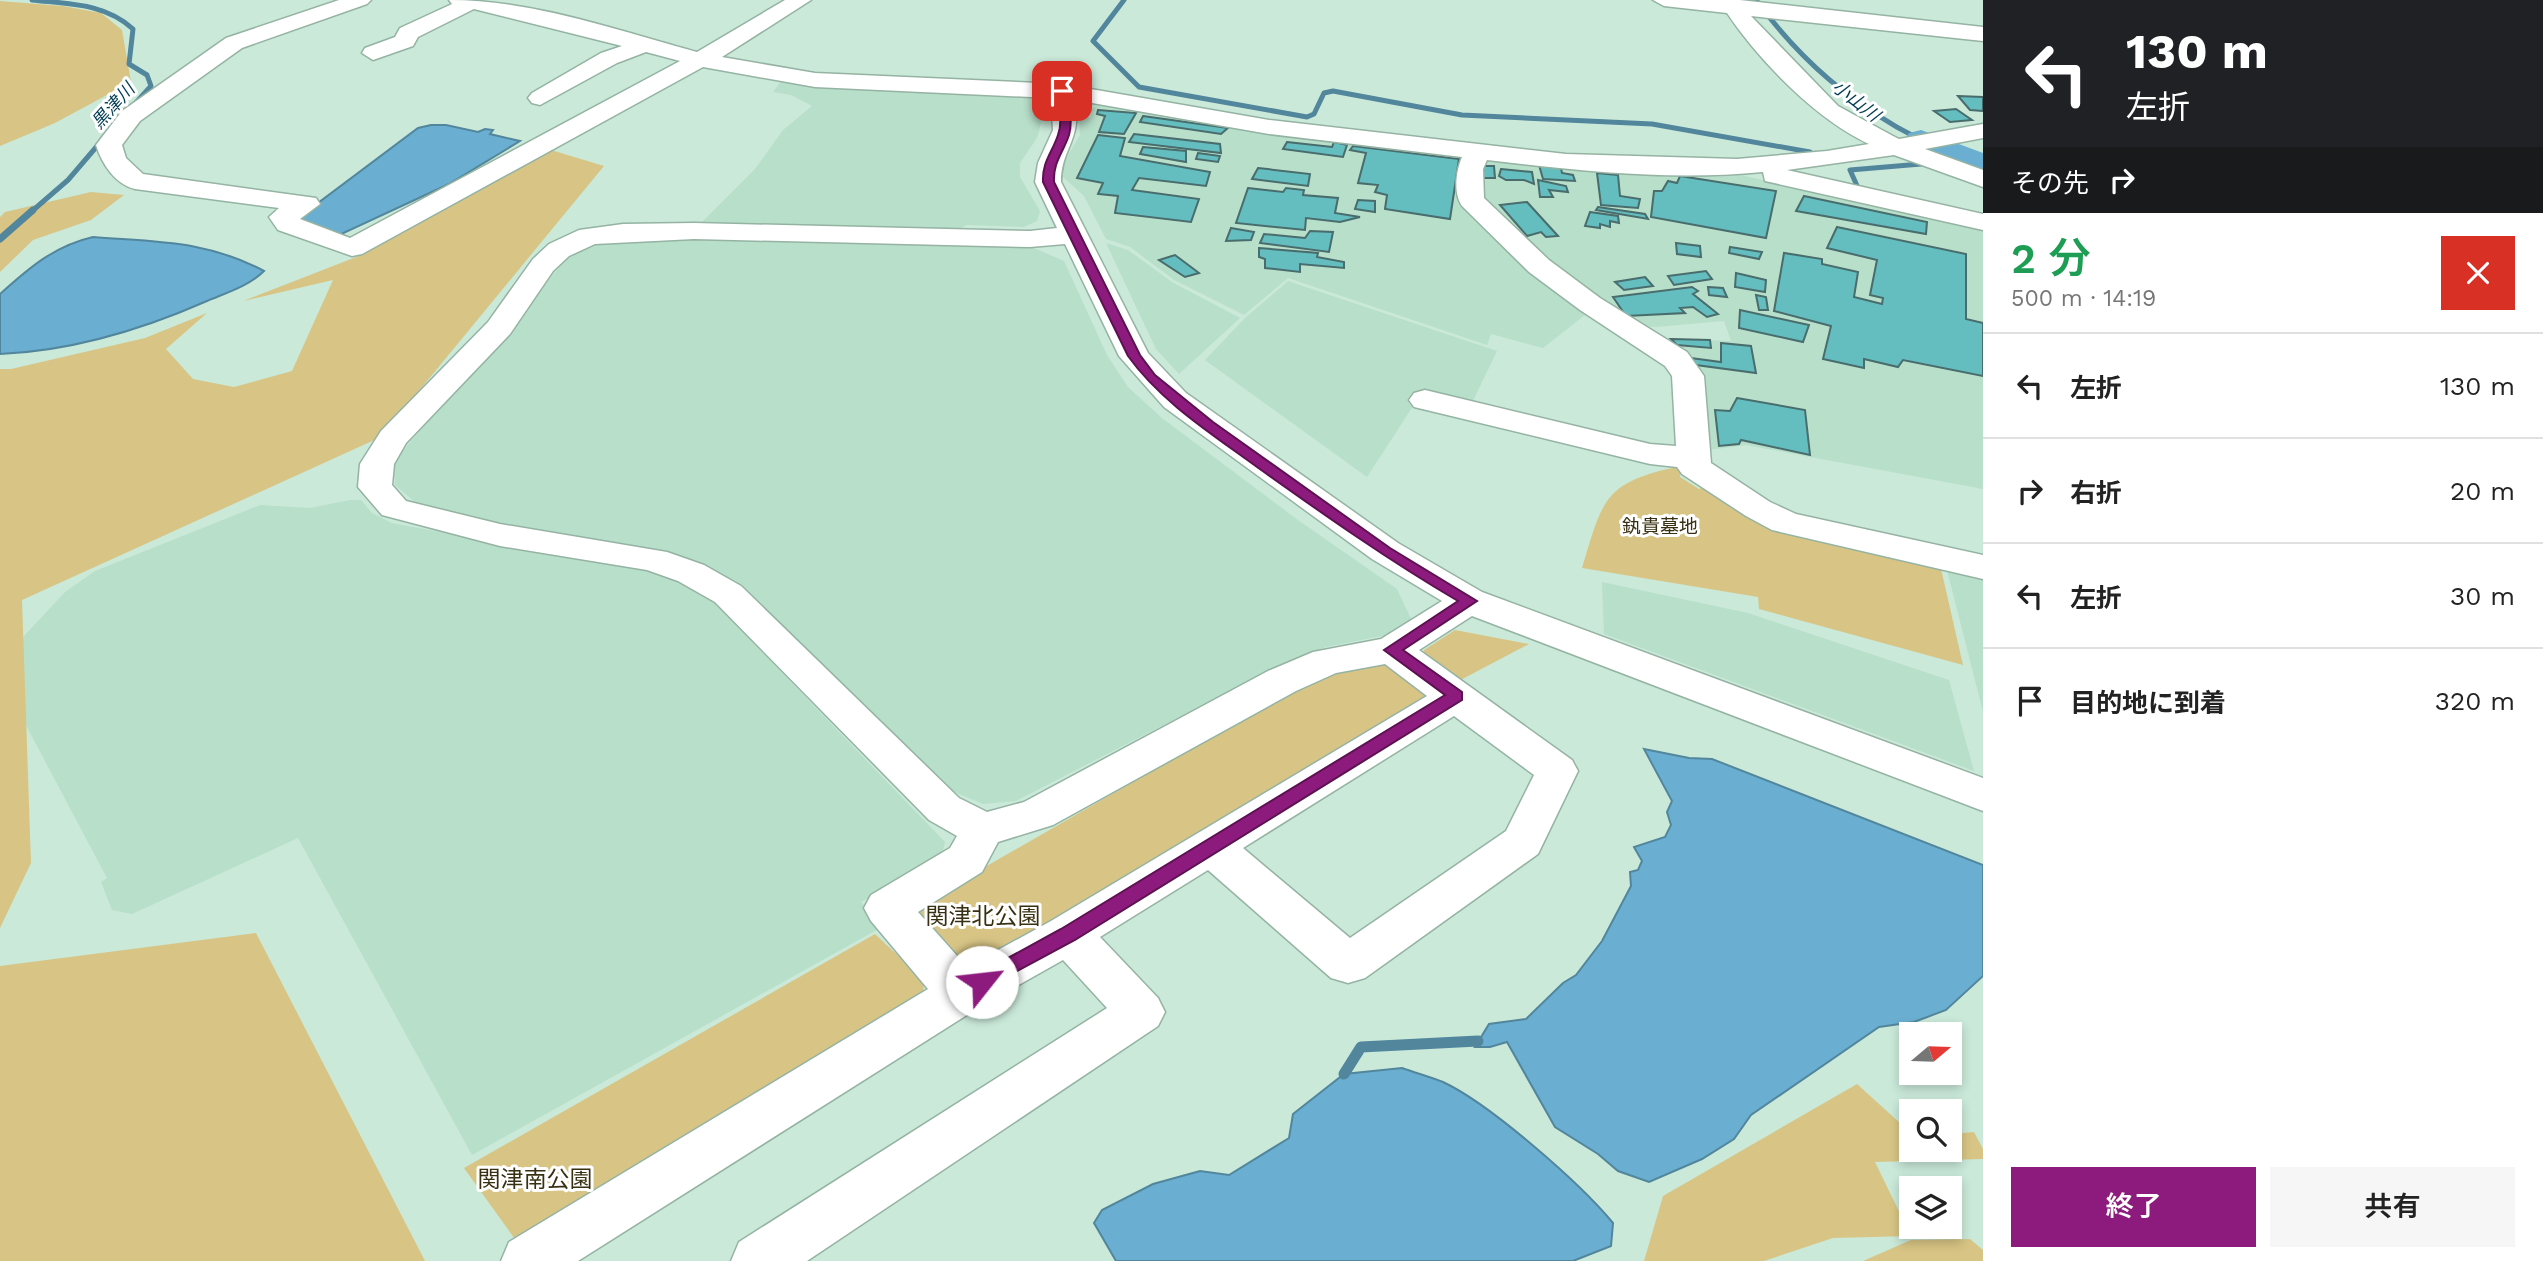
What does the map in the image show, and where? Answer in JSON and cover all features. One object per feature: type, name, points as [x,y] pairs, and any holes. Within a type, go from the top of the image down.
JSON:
[{"type":"street","points":[[360,0],[247,37],[194,69],[131,116],[109,145],[114,161],[135,181],[307,204],[283,217],[288,224],[352,248],[712,53],[800,0]]},
{"type":"street","points":[[1664,0],[1731,4],[1983,34]]},
{"type":"street","points":[[373,53],[405,41],[408,33],[466,1],[697,59],[815,80],[1062,91],[1269,127],[1566,162],[1663,167],[1737,167],[1908,146],[1983,131]]},
{"type":"street","points":[[1731,4],[1829,111],[1858,129],[1908,146],[1983,178]]},
{"type":"street","points":[[540,98],[609,58],[644,45]]},
{"type":"street","points":[[1062,91],[1066,117],[1064,134],[1048,167],[1048,182],[1134,356],[1159,385],[1208,425],[1385,551],[1469,601],[1983,795]]},
{"type":"street","points":[[1950,138],[1983,149]]},
{"type":"street","points":[[1478,151],[1470,169],[1471,200],[1539,266],[1590,304],[1676,359],[1688,376],[1694,467],[1785,522],[1983,567]]},
{"type":"street","points":[[1737,167],[1983,222]]},
{"type":"street","points":[[1074,235],[1030,239],[682,231],[589,236],[559,250],[543,265],[499,328],[393,438],[377,464],[375,487],[394,508],[500,535],[654,560],[691,573],[728,594],[944,809],[983,830],[1038,814],[1304,671],[1327,661],[1392,650],[1469,601]]},
{"type":"street","points":[[1425,400],[1482,398],[1650,454],[1694,458]]},
{"type":"street","points":[[1211,847],[1348,964],[1522,842],[1557,771],[1392,650]]},
{"type":"street","points":[[529,1261],[961,994],[1068,934],[1457,696]]},
{"type":"street","points":[[961,994],[887,908],[967,860],[983,830]]},
{"type":"street","points":[[759,1261],[1141,1012],[1068,934]]},
{"type":"shaded area","points":[[782,80],[1022,92],[1039,101],[1044,113],[1037,138],[1020,163],[1020,177],[1040,211],[1037,221],[1024,227],[966,225],[957,232],[702,222],[755,169],[783,130],[812,106],[791,95],[773,92]]},
{"type":"shaded area","points":[[1103,104],[1471,157],[1460,197],[1590,311],[1543,348],[1491,334],[1487,345],[1288,278],[1244,315],[1174,280],[1130,247],[1106,239],[1084,196],[1063,177],[1061,167],[1080,135],[1079,117],[1091,117],[1090,109]]},
{"type":"shaded area","points":[[1484,160],[1612,171],[1736,174],[1983,229],[1983,489],[1746,445],[1708,450],[1657,338],[1731,341],[1724,321],[1656,327],[1634,326],[1586,296],[1482,201]]},
{"type":"shaded area","points":[[620,238],[1025,244],[1064,261],[1107,355],[1128,387],[1162,418],[1298,520],[1397,589],[1414,625],[1387,635],[1326,647],[1276,667],[1016,801],[983,804],[947,789],[874,722],[736,581],[699,564],[499,524],[417,504],[395,485],[394,461],[567,258],[586,248]]},
{"type":"shaded area","points":[[1106,243],[1128,250],[1172,282],[1240,318],[1179,374],[1156,349]]},
{"type":"shaded area","points":[[1288,281],[1497,351],[1470,407],[1421,394],[1367,477],[1205,360],[1245,318]]},
{"type":"shaded area","points":[[361,500],[372,513],[392,523],[643,570],[675,579],[707,595],[945,842],[941,860],[861,902],[882,927],[472,1155],[298,838],[132,914],[112,910],[101,882],[107,878],[11,697],[17,649],[25,635],[65,592],[95,571],[260,505],[310,508]]},
{"type":"shaded area","points":[[1947,570],[1983,576],[1983,712]]},
{"type":"shaded area","points":[[1602,582],[1748,613],[1949,680],[1974,771],[1604,634]]},
{"type":"green space","points":[[0,1],[63,6],[101,13],[122,30],[131,82],[55,123],[0,146]]},
{"type":"green space","points":[[551,150],[604,166],[381,437],[22,600],[31,863],[0,928],[0,369],[11,369],[145,338],[207,313],[166,349],[193,379],[234,387],[292,371],[333,280],[243,301],[364,254]]},
{"type":"green space","points":[[91,192],[124,195],[91,220],[33,240],[0,272],[0,217],[5,212]]},
{"type":"green space","name":"釻貴墓地","points":[[1681,466],[1680,477],[1699,489],[1707,486],[1777,521],[1939,560],[1963,665],[1759,609],[1758,597],[1582,568],[1602,509],[1610,497],[1636,479]]},
{"type":"green space","points":[[1455,630],[1529,644],[1453,684],[1423,664],[1424,650]]},
{"type":"green space","name":"関津北公園","points":[[1373,661],[1396,666],[1427,690],[1424,700],[981,965],[959,966],[918,917],[924,902],[1321,674]]},
{"type":"green space","points":[[256,933],[425,1261],[0,1261],[0,966]]},
{"type":"green space","name":"関津南公園","points":[[875,934],[924,980],[923,997],[517,1242],[464,1168]]},
{"type":"green space","points":[[1857,1084],[1899,1122],[1899,1161],[1875,1162],[1899,1211],[1899,1236],[1833,1238],[1764,1261],[1644,1261],[1663,1196]]},
{"type":"green space","points":[[1974,1132],[1983,1149],[1983,1159],[1962,1160],[1962,1133]]},
{"type":"green space","points":[[1970,1239],[1983,1250],[1983,1261],[1863,1261],[1911,1240]]},
{"type":"water","points":[[446,125],[478,132],[493,130],[490,134],[520,141],[449,184],[335,237],[294,221],[418,128]]},
{"type":"water","points":[[93,237],[201,248],[222,253],[264,271],[237,289],[132,330],[54,349],[0,354],[0,294],[54,252]]},
{"type":"water","points":[[1644,749],[1689,758],[1712,759],[1983,865],[1983,976],[1946,1010],[1914,1022],[1899,1022],[1879,1027],[1751,1115],[1734,1139],[1702,1159],[1649,1182],[1618,1171],[1598,1154],[1555,1127],[1507,1042],[1490,1047],[1475,1047],[1489,1024],[1526,1019],[1563,983],[1576,975],[1602,941],[1631,886],[1630,872],[1638,870],[1642,861],[1634,847],[1665,837],[1671,825],[1667,812],[1672,801]]},
{"type":"water","points":[[1402,1068],[1443,1082],[1462,1093],[1533,1146],[1579,1187],[1613,1223],[1611,1246],[1573,1261],[1116,1261],[1094,1223],[1102,1210],[1153,1184],[1200,1171],[1229,1175],[1289,1138],[1293,1114],[1344,1074]]},
{"type":"building","points":[[1958,96],[1983,97],[1983,111],[1970,110]]},
{"type":"building","points":[[1956,109],[1972,120],[1950,122],[1934,111]]},
{"type":"building","points":[[1098,110],[1136,113],[1124,134],[1099,132],[1105,116],[1097,114]]},
{"type":"building","points":[[1143,116],[1228,128],[1221,134],[1140,122]]},
{"type":"building","points":[[1134,134],[1220,144],[1221,153],[1129,142]]},
{"type":"building","points":[[1098,135],[1125,138],[1120,156],[1210,172],[1206,186],[1139,178],[1132,190],[1199,199],[1191,222],[1115,213],[1118,196],[1098,194],[1103,183],[1077,178]]},
{"type":"building","points":[[1287,142],[1332,147],[1334,142],[1347,145],[1343,157],[1283,149]]},
{"type":"building","points":[[1353,146],[1459,159],[1450,219],[1385,209],[1387,195],[1375,192],[1378,185],[1358,183],[1366,153],[1350,150]]},
{"type":"building","points":[[1143,147],[1186,151],[1186,162],[1140,154]]},
{"type":"building","points":[[1198,153],[1220,156],[1218,162],[1196,159]]},
{"type":"building","points":[[1539,165],[1561,168],[1562,173],[1573,175],[1575,181],[1543,179]]},
{"type":"building","points":[[1482,166],[1494,166],[1495,178],[1483,178]]},
{"type":"building","points":[[1258,168],[1310,174],[1308,186],[1252,179]]},
{"type":"building","points":[[1501,169],[1532,172],[1534,184],[1524,180],[1506,180],[1499,176]]},
{"type":"building","points":[[1597,173],[1618,175],[1620,196],[1640,199],[1638,208],[1601,205]]},
{"type":"building","points":[[1680,176],[1776,191],[1766,238],[1651,217],[1654,191],[1662,191],[1668,181],[1677,183]]},
{"type":"building","points":[[1538,180],[1566,186],[1568,192],[1549,190],[1553,197],[1540,197]]},
{"type":"building","points":[[1248,188],[1283,192],[1286,188],[1304,190],[1303,195],[1338,198],[1335,213],[1360,217],[1340,222],[1306,218],[1305,230],[1236,223]]},
{"type":"building","points":[[1804,196],[1927,222],[1926,234],[1796,211]]},
{"type":"building","points":[[1358,200],[1375,201],[1375,212],[1355,209]]},
{"type":"building","points":[[1527,202],[1558,236],[1546,237],[1541,232],[1527,236],[1500,205]]},
{"type":"building","points":[[1598,207],[1645,214],[1648,219],[1596,210]]},
{"type":"building","points":[[1590,212],[1618,216],[1619,223],[1610,221],[1610,227],[1600,224],[1600,228],[1585,226]]},
{"type":"building","points":[[1837,227],[1966,254],[1966,319],[1983,323],[1983,376],[1903,360],[1898,367],[1864,359],[1864,368],[1823,359],[1831,326],[1774,311],[1784,253],[1822,259],[1822,264],[1858,272],[1854,297],[1882,304],[1883,298],[1870,295],[1877,260],[1827,248]]},
{"type":"building","points":[[1231,228],[1254,232],[1251,240],[1226,241]]},
{"type":"building","points":[[1310,231],[1333,232],[1329,252],[1260,243],[1264,234],[1305,238]]},
{"type":"building","points":[[1676,243],[1700,246],[1701,257],[1677,254]]},
{"type":"building","points":[[1730,247],[1762,252],[1759,259],[1729,253]]},
{"type":"building","points":[[1259,248],[1318,253],[1317,257],[1344,262],[1344,268],[1300,264],[1300,272],[1265,268],[1265,259],[1259,257]]},
{"type":"building","points":[[1175,255],[1199,273],[1185,277],[1159,260]]},
{"type":"building","points":[[1706,271],[1712,279],[1674,285],[1668,276]]},
{"type":"building","points":[[1736,273],[1766,280],[1765,292],[1735,287]]},
{"type":"building","points":[[1645,277],[1653,286],[1624,290],[1615,282]]},
{"type":"building","points":[[1692,287],[1698,291],[1693,294],[1718,314],[1707,317],[1693,307],[1680,308],[1685,313],[1626,316],[1613,297]]},
{"type":"building","points":[[1708,287],[1723,288],[1727,297],[1709,295]]},
{"type":"building","points":[[1756,295],[1766,297],[1768,310],[1759,310]]},
{"type":"building","points":[[1740,310],[1809,325],[1803,342],[1739,328]]},
{"type":"building","points":[[1671,339],[1710,340],[1711,348],[1677,345]]},
{"type":"building","points":[[1721,343],[1751,346],[1756,373],[1696,365],[1691,358],[1721,362]]},
{"type":"building","points":[[1737,398],[1805,410],[1810,455],[1741,440],[1739,444],[1719,446],[1715,410],[1730,411]]},
{"type":"waterway","name":"黒津川","points":[[32,0],[98,9],[122,20],[133,29],[129,64],[147,75],[151,86],[132,107]]},
{"type":"waterway","points":[[1124,0],[1093,41],[1139,87],[1307,117],[1314,114],[1324,93],[1333,91],[1462,115],[1652,124],[1810,152]]},
{"type":"waterway","name":"小山川","points":[[1756,0],[1791,43],[1830,80],[1873,112],[1921,140]]},
{"type":"waterway","name":"黒津川","points":[[31,212],[68,180],[104,138]]},
{"type":"waterway","name":"小山川","points":[[1921,140],[1983,165]]},
{"type":"waterway","points":[[1858,188],[1850,170],[1921,164]]},
{"type":"waterway","name":"黒津川","points":[[0,239],[33,210]]},
{"type":"waterway","points":[[1344,1074],[1361,1047],[1478,1041]]},
{"type":"route","points":[[982,982],[1068,934],[1457,696],[1392,650],[1469,601],[1385,551],[1208,425],[1175,400],[1134,356],[1048,182],[1048,167],[1064,134],[1066,117],[1062,91]]}]
